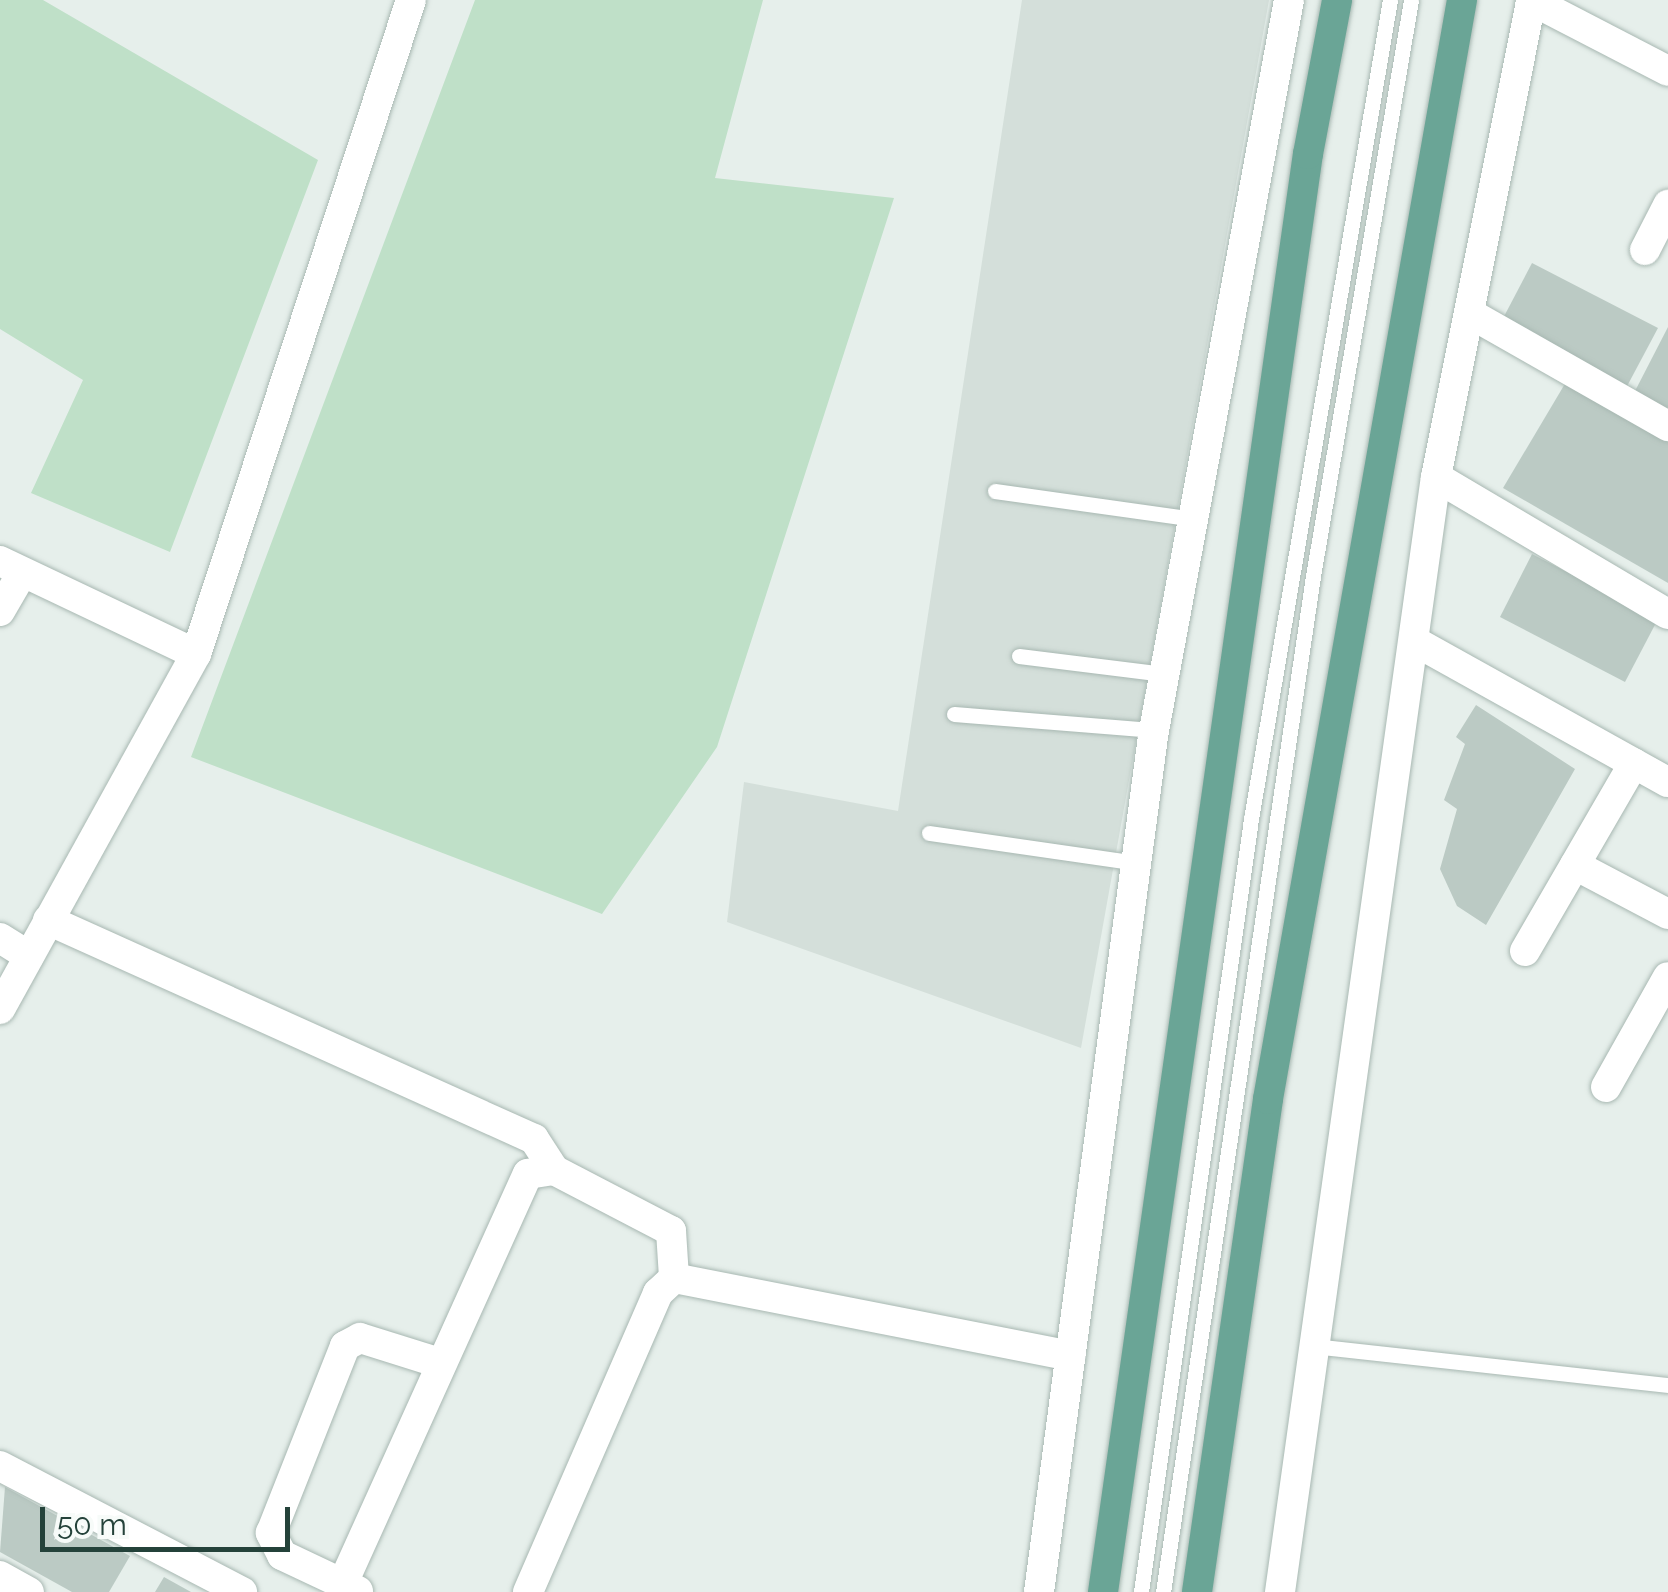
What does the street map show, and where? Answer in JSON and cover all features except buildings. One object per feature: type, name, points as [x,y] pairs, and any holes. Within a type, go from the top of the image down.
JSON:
[{"type":"main road","points":[[1103,1592],[1308,154],[1337,0]]},
{"type":"main road","points":[[1197,1592],[1268,1099],[1462,0]]},
{"type":"street","points":[[0,1009],[196,654],[411,0]]},
{"type":"street","points":[[1039,1592],[1154,730],[1289,0]]},
{"type":"street","points":[[1280,1592],[1416,642],[1436,477],[1531,0],[1668,71]]},
{"type":"street","points":[[1644,250],[1668,205]]},
{"type":"street","points":[[1469,314],[1668,426]]},
{"type":"street","points":[[1436,477],[1668,614]]},
{"type":"street","points":[[0,611],[11,567],[196,654]]},
{"type":"street","points":[[1416,642],[1668,782]]},
{"type":"street","points":[[1524,950],[1634,763]]},
{"type":"street","points":[[1575,865],[1668,914]]},
{"type":"street","points":[[48,920],[534,1139],[554,1170]]},
{"type":"street","points":[[0,938],[29,956]]},
{"type":"street","points":[[1606,1087],[1668,977]]},
{"type":"street","points":[[440,1363],[360,1338],[345,1346],[271,1542],[282,1554],[352,1588],[440,1363],[519,1185],[540,1168],[554,1170],[671,1231],[674,1278]]},
{"type":"street","points":[[674,1278],[1070,1356]]},
{"type":"street","points":[[528,1592],[658,1293],[674,1278]]},
{"type":"street","points":[[0,1466],[242,1592]]},
{"type":"street","points":[[0,1576],[30,1592]]},
{"type":"lane","points":[[1141,1592],[1254,800],[1390,0]]},
{"type":"lane","points":[[1163,1592],[1310,594],[1411,0]]},
{"type":"lane","points":[[996,491],[1193,519]]},
{"type":"lane","points":[[1019,656],[1164,674]]},
{"type":"lane","points":[[954,714],[1154,730]]},
{"type":"lane","points":[[929,832],[1136,863]]},
{"type":"lane","points":[[1314,1346],[1668,1385]]},
{"type":"shaded area","points":[[1022,0],[1269,0],[1081,1048],[727,922],[744,782],[898,811]]},
{"type":"green space","points":[[0,0],[43,0],[318,160],[170,552],[31,493],[83,380],[0,329]]},
{"type":"green space","points":[[475,0],[763,0],[715,178],[894,198],[717,747],[602,914],[191,757]]}]
